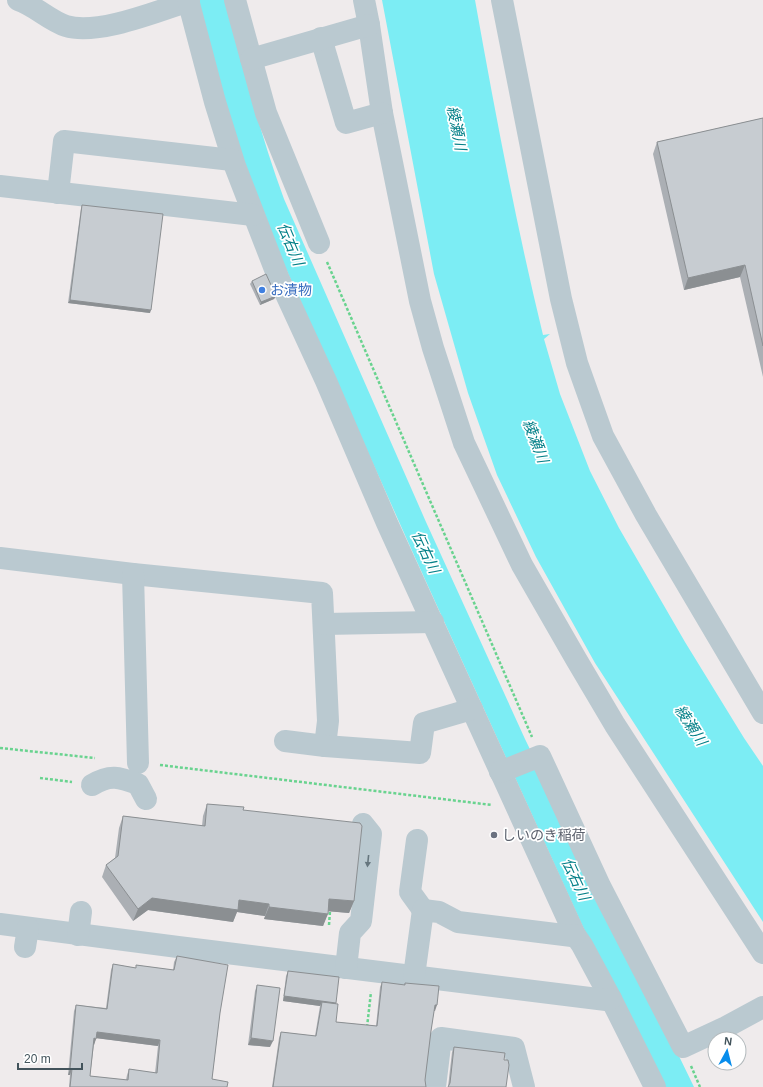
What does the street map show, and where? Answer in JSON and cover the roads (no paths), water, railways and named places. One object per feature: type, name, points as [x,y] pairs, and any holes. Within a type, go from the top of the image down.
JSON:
[{"type":"street","points":[[18,0],[66,26],[84,28],[102,27],[189,1],[215,102],[232,160],[278,277],[326,381],[387,523],[575,935],[611,999],[655,1087]]},
{"type":"street","points":[[235,0],[266,113],[319,243]]},
{"type":"street","points":[[364,0],[382,113],[420,301],[433,348],[464,444],[522,565],[600,698],[684,832],[763,953]]},
{"type":"street","points":[[502,0],[561,299],[578,363],[603,436],[646,515],[763,713]]},
{"type":"street","points":[[251,59],[369,25]]},
{"type":"street","points":[[321,38],[346,124],[382,113]]},
{"type":"street","points":[[58,193],[64,141],[232,160]]},
{"type":"street","points":[[0,186],[253,215]]},
{"type":"street","points":[[0,558],[133,574],[322,593],[328,721],[325,746]]},
{"type":"street","points":[[133,574],[138,763]]},
{"type":"street","points":[[324,624],[433,622]]},
{"type":"street","points":[[285,741],[325,746],[420,753],[424,723],[472,709]]},
{"type":"street","points":[[500,772],[540,756],[600,886],[683,1047],[726,1027],[763,1007]]},
{"type":"street","points":[[92,785],[101,779],[109,777],[120,778],[138,784],[146,799]]},
{"type":"street","points":[[346,968],[350,933],[361,921],[371,834],[363,824]]},
{"type":"street","points":[[414,976],[423,910],[410,892],[416,840]]},
{"type":"street","points":[[423,910],[439,912],[458,922],[572,936],[575,935]]},
{"type":"street","points":[[78,934],[81,912]]},
{"type":"street","points":[[0,924],[606,1000],[611,999]]},
{"type":"street","points":[[435,1087],[441,1038],[514,1048],[524,1087]]},
{"type":"water","name":"伝右川","points":[[198,0],[227,0],[252,100],[284,199],[426,522],[525,739],[694,1087],[665,1087],[583,927],[283,262],[241,153],[224,99]]},
{"type":"water","name":"綾瀬川","points":[[382,0],[475,0],[498,126],[524,252],[543,335],[550,334],[544,339],[560,394],[590,471],[619,528],[685,642],[763,766],[763,922],[595,663],[536,557],[497,475],[468,393],[434,274]]},
{"type":"place","name":"お漬物","points":[[262,290]]},
{"type":"place","name":"しいのき稲荷","points":[[494,835]]}]
